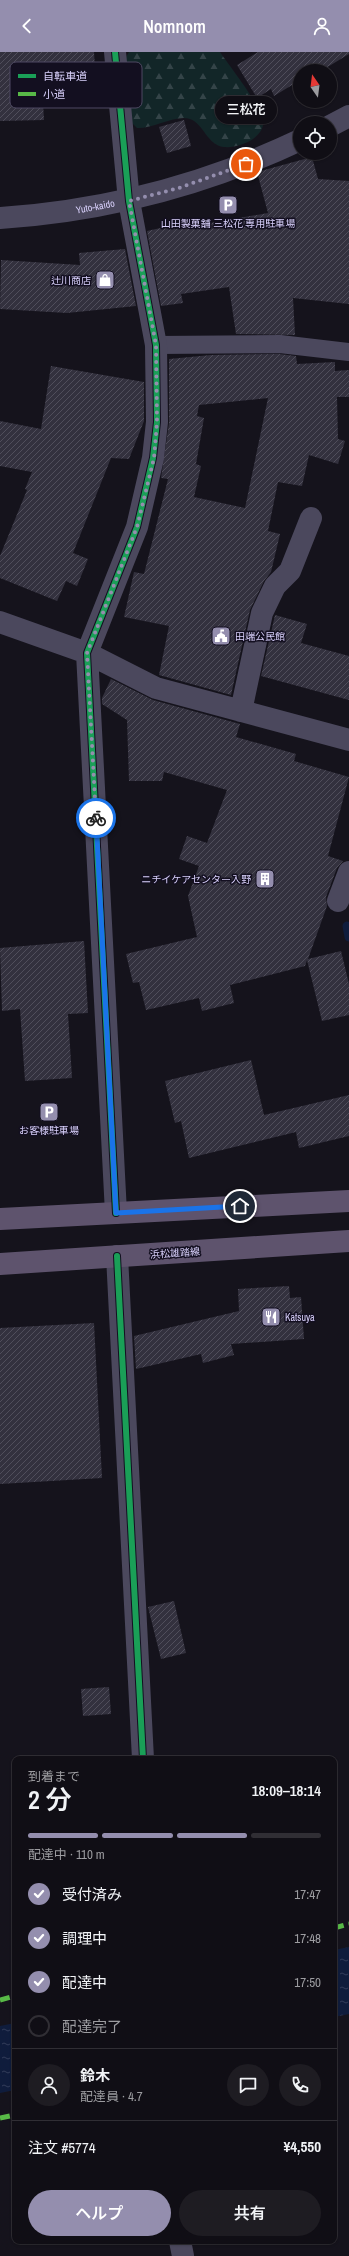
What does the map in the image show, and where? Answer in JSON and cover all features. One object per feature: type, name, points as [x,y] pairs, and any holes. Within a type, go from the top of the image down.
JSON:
[{"type":"main road","points":[[0,1219],[349,1201]]},
{"type":"main road","name":"浜松雄踏線","points":[[0,1264],[349,1241]]},
{"type":"street","points":[[115,52],[116,62]]},
{"type":"street","points":[[116,1213],[87,653],[137,527],[147,493],[154,458],[157,422],[156,345],[129,201],[120,108]]},
{"type":"street","points":[[337,122],[349,116]]},
{"type":"street","name":"Yuto-kaido","points":[[0,218],[53,213],[129,201],[218,174],[293,143]]},
{"type":"street","points":[[241,711],[262,613],[276,586],[290,571],[311,518]]},
{"type":"street","points":[[0,622],[87,653],[156,688],[349,740]]},
{"type":"street","points":[[338,901],[349,872]]},
{"type":"street","points":[[117,1256],[143,1756]]},
{"type":"street","points":[[181,2244],[183,2256]]},
{"type":"lane","points":[[156,345],[280,344],[349,352]]},
{"type":"green space","points":[[129,52],[220,52],[257,106],[263,122],[262,129],[257,136],[250,141],[232,147],[224,147],[209,139],[199,125],[190,119],[178,118],[143,128],[137,128],[131,122],[130,108],[142,108],[142,62],[125,62],[125,59]]},
{"type":"water","points":[[349,1947],[349,2014],[337,2016],[337,1949]]},
{"type":"water","points":[[12,2024],[12,2091],[0,2093],[0,2026]]},
{"type":"building","points":[[0,52],[94,52],[95,62],[10,62],[10,108],[43,108],[44,120],[0,121]]},
{"type":"building","points":[[258,52],[349,52],[349,54],[333,64],[293,64],[293,84],[274,96],[271,89],[257,98],[237,65]]},
{"type":"building","points":[[184,120],[191,146],[167,153],[159,127]]},
{"type":"building","points":[[301,160],[313,160],[318,179],[349,181],[349,304],[293,298],[295,335],[236,334],[229,287],[181,294],[183,303],[161,306],[147,231],[174,225],[175,229],[268,213],[257,172]]},
{"type":"building","points":[[125,249],[136,306],[67,313],[0,309],[1,260],[80,265],[79,253]]},
{"type":"building","points":[[279,354],[296,356],[297,364],[335,362],[335,371],[349,370],[349,397],[337,397],[338,439],[345,441],[338,464],[309,455],[302,486],[278,482],[268,531],[280,534],[271,572],[264,581],[250,610],[231,695],[159,675],[169,626],[124,617],[134,572],[144,574],[168,479],[161,478],[169,423],[169,359],[211,355]],"holes":[[[268,398],[245,508],[194,497],[201,466],[196,464],[204,418],[197,416],[199,405]]]},
{"type":"building","points":[[51,366],[144,382],[144,421],[129,459],[111,458],[73,553],[88,559],[77,586],[66,581],[57,601],[0,578],[0,556],[27,490],[25,489],[32,472],[0,466],[0,421],[41,429]]},
{"type":"building","points":[[275,615],[307,624],[301,643],[349,656],[349,700],[261,676]]},
{"type":"building","points":[[111,679],[153,700],[240,724],[236,737],[296,754],[294,761],[349,777],[328,856],[343,861],[337,868],[326,897],[327,906],[308,959],[341,951],[349,984],[349,1015],[322,1021],[307,960],[305,966],[230,985],[234,1003],[202,1011],[199,998],[146,1010],[139,982],[133,983],[126,954],[197,937],[188,896],[199,866],[179,859],[187,836],[207,843],[227,790],[164,772],[162,781],[129,781],[127,720],[102,704],[102,698]]},
{"type":"building","points":[[84,941],[88,1013],[68,1014],[72,1078],[25,1081],[20,1009],[2,1011],[0,948]]},
{"type":"building","points":[[251,1060],[264,1115],[349,1095],[349,1136],[299,1148],[296,1132],[189,1158],[181,1121],[175,1123],[165,1081]]},
{"type":"building","points":[[289,1286],[290,1298],[301,1297],[304,1339],[231,1344],[234,1355],[203,1363],[201,1354],[136,1369],[134,1336],[239,1311],[238,1289]]},
{"type":"building","points":[[94,1323],[102,1478],[0,1484],[0,1328]]},
{"type":"building","points":[[174,1601],[186,1653],[161,1659],[148,1607]]},
{"type":"building","points":[[109,1687],[111,1714],[83,1716],[81,1689]]},
{"type":"waterway","points":[[347,926],[349,937]]},
{"type":"marked path","points":[[337,1927],[349,1924]]},
{"type":"marked path","points":[[0,2000],[12,1997]]},
{"type":"marked path","points":[[0,2118],[12,2116]]},
{"type":"cycle path","points":[[115,52],[116,62]]},
{"type":"cycle path","points":[[116,1213],[87,653],[137,527],[153,458],[157,422],[156,345],[129,201],[120,108]]},
{"type":"cycle path","points":[[117,1256],[143,1756]]},
{"type":"way so far","points":[[96,818],[87,653],[137,527],[147,493],[154,458],[157,422],[156,345],[129,201],[179,188],[246,164]]},
{"type":"place","name":"三松花","points":[[246,164]]},
{"type":"place","name":"山田製菓舗 三松花 専用駐車場","points":[[228,205]]},
{"type":"place","name":"辻川商店","points":[[105,280]]},
{"type":"place","name":"田端公民館","points":[[221,636]]},
{"type":"place","name":"ニチイケアセンター入野","points":[[265,879]]},
{"type":"place","name":"お客様駐車場","points":[[49,1112]]},
{"type":"place","name":"Katsuya","points":[[271,1317]]},
{"type":"route","points":[[96,818],[116,1213],[240,1206]]}]
